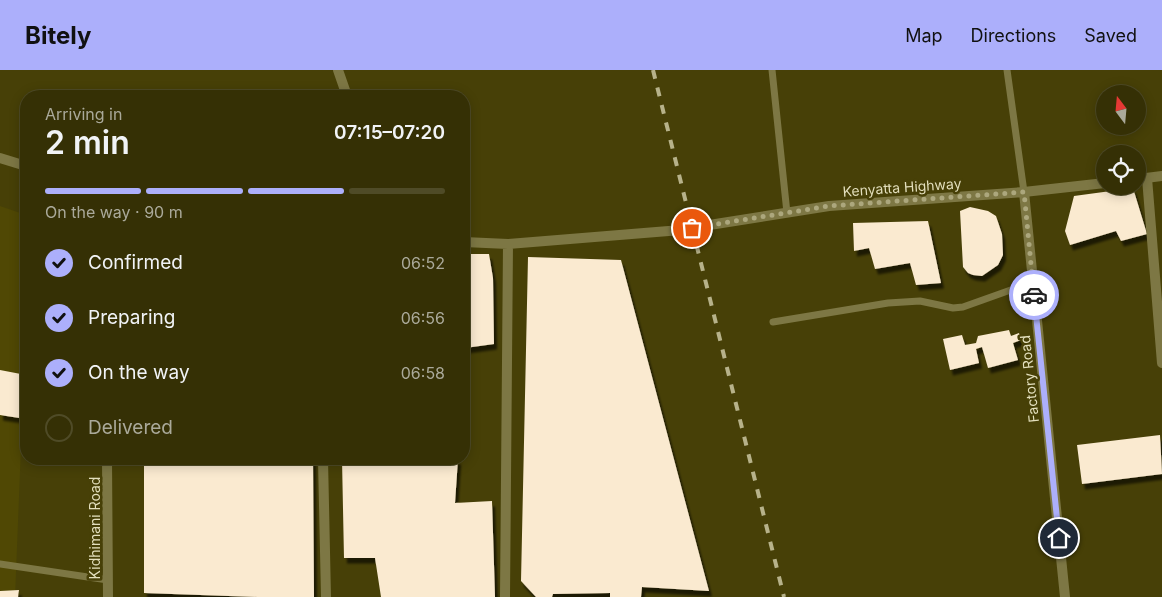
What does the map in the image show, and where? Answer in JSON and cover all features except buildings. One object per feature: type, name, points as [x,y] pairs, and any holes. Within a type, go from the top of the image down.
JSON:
[{"type":"street","points":[[338,70],[345,90]]},
{"type":"street","points":[[0,158],[20,164]]},
{"type":"street","points":[[1146,178],[1162,176]]},
{"type":"street","name":"Kenyatta Highway","points":[[470,242],[508,244],[681,230],[829,206],[1024,192],[1096,183]]},
{"type":"street","name":"Factory Road","points":[[1024,192],[1065,597]]},
{"type":"street","points":[[1144,195],[1162,363]]},
{"type":"street","points":[[504,597],[508,244]]},
{"type":"street","name":"Kidhimani Road","points":[[107,465],[108,597]]},
{"type":"street","points":[[323,465],[326,597]]},
{"type":"lane","points":[[772,70],[786,213]]},
{"type":"lane","name":"Factory Road","points":[[1007,70],[1024,192]]},
{"type":"lane","points":[[773,322],[888,303],[920,301],[953,308],[963,307],[1033,282]]},
{"type":"lane","points":[[0,564],[108,580]]},
{"type":"shaded area","points":[[0,206],[20,213],[20,465],[15,597],[0,597]]},
{"type":"railway","points":[[653,70],[784,597]]},
{"type":"way so far","points":[[692,228],[829,206],[1024,192],[1034,295]]},
{"type":"route","points":[[1034,295],[1059,538]]}]
